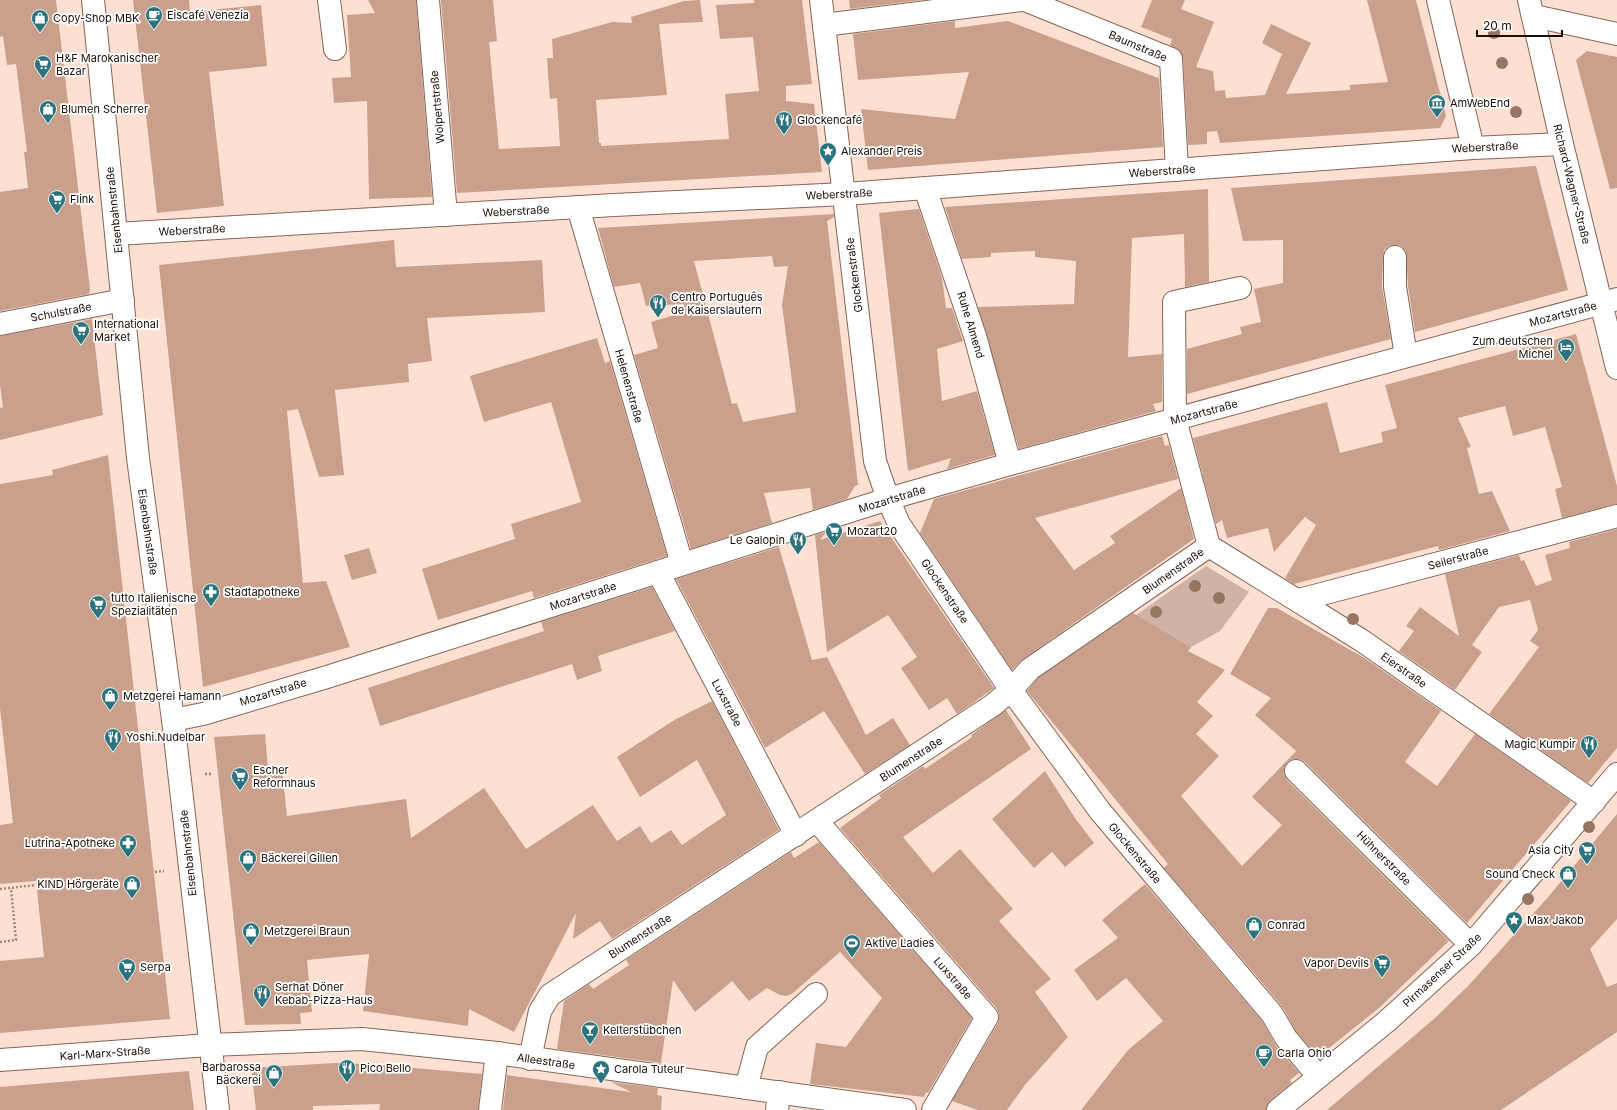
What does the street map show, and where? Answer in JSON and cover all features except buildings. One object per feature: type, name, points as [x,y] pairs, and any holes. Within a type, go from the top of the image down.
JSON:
[{"type":"street","name":"Eisenbahnstraße","points":[[94,0],[138,458],[173,720],[209,1045],[218,1110]]},
{"type":"street","points":[[330,0],[335,49]]},
{"type":"street","name":"Wolpertstraße","points":[[428,0],[446,215]]},
{"type":"street","name":"Glockenstraße","points":[[821,0],[845,194],[875,461],[888,499],[899,524],[1011,690],[1100,811],[1272,1014],[1286,1038],[1318,1076]]},
{"type":"street","points":[[1438,0],[1473,148]]},
{"type":"street","name":"Baumstraße","points":[[824,25],[1029,1],[1171,59],[1177,170]]},
{"type":"street","points":[[1531,8],[1617,34]]},
{"type":"street","name":"Richard-Wagner-Straße","points":[[1531,8],[1562,144],[1609,301],[1617,368]]},
{"type":"street","name":"Weberstraße","points":[[116,234],[578,207],[845,194],[1473,148],[1562,144]]},
{"type":"street","name":"Ruhe Almend","points":[[925,188],[975,336],[1010,464]]},
{"type":"street","name":"Helenenstraße","points":[[578,207],[682,564]]},
{"type":"street","points":[[1396,257],[1395,287],[1406,356]]},
{"type":"street","name":"Blumenstraße","points":[[530,1058],[540,1011],[550,995],[993,705],[1011,690],[1030,670],[1209,546],[1176,420],[1174,302],[1240,288]]},
{"type":"street","name":"Schulstraße","points":[[0,324],[123,300]]},
{"type":"street","name":"Mozartstraße","points":[[173,720],[203,714],[326,677],[888,499],[1010,464],[1609,301]]},
{"type":"street","name":"Seilerstraße","points":[[1299,600],[1617,516]]},
{"type":"street","name":"Eierstraße","points":[[1209,546],[1299,600],[1361,640],[1594,802]]},
{"type":"street","name":"Luxstraße","points":[[658,572],[796,835]]},
{"type":"street","name":"Hühnerstraße","points":[[1296,771],[1471,945]]},
{"type":"street","name":"Pirmasenser Straße","points":[[1278,1110],[1386,1022],[1471,945],[1617,774]]},
{"type":"street","name":"Luxstraße","points":[[817,821],[987,1017],[933,1110]]},
{"type":"street","points":[[746,1088],[757,1047],[816,994]]},
{"type":"street","name":"Alleestraße","points":[[209,1045],[362,1039],[497,1053],[746,1088],[778,1101],[906,1110]]},
{"type":"street","name":"Karl-Marx-Straße","points":[[0,1060],[209,1045]]},
{"type":"street","points":[[490,1110],[497,1053]]},
{"type":"path","points":[[155,872],[167,870]]},
{"type":"path","points":[[0,889],[36,885]]},
{"type":"path","points":[[0,942],[16,940],[11,888]]},
{"type":"shaded area","points":[[1206,566],[1249,592],[1220,631],[1191,647],[1136,615]]},
{"type":"place","name":"Eiscafé Venezia","points":[[154,30]]},
{"type":"place","name":"Copy-Shop MBK","points":[[40,33]]},
{"type":"place","name":"H&F Marokanischer Bazar","points":[[43,79]]},
{"type":"place","name":"AmWebEnd","points":[[1437,118]]},
{"type":"place","name":"Blumen Scherrer","points":[[48,124]]},
{"type":"place","name":"Glockencafé","points":[[784,135]]},
{"type":"place","name":"Alexander Preis","points":[[828,166]]},
{"type":"place","name":"Flink","points":[[57,214]]},
{"type":"place","name":"Centro Português de Kaiserslautern","points":[[658,318]]},
{"type":"place","name":"International Market","points":[[81,345]]},
{"type":"place","name":"Zum deutschen Michel","points":[[1566,362]]},
{"type":"place","name":"Mozart20","points":[[834,546]]},
{"type":"place","name":"Le Galopin","points":[[798,555]]},
{"type":"place","name":"Stadtapotheke","points":[[211,607]]},
{"type":"place","name":"tutto Italienische Spezialitäten","points":[[98,619]]},
{"type":"place","name":"Metzgerei Hamann","points":[[110,711]]},
{"type":"place","name":"Yoshi.Nudelbar","points":[[113,752]]},
{"type":"place","name":"Magic Kumpir","points":[[1589,759]]},
{"type":"place","name":"Escher Reformhaus","points":[[240,791]]},
{"type":"place","name":"Lutrina-Apotheke","points":[[128,858]]},
{"type":"place","name":"Asia City","points":[[1587,865]]},
{"type":"place","name":"Bäckerei Gillen","points":[[248,873]]},
{"type":"place","name":"Sound Check","points":[[1568,889]]},
{"type":"place","name":"KIND Hörgeräte","points":[[132,899]]},
{"type":"place","name":"Max Jakob","points":[[1514,935]]},
{"type":"place","name":"Conrad","points":[[1254,940]]},
{"type":"place","name":"Metzgerei Braun","points":[[251,946]]},
{"type":"place","name":"Aktive Ladies","points":[[852,958]]},
{"type":"place","name":"Vapor Devils","points":[[1382,978]]},
{"type":"place","name":"Serpa","points":[[127,982]]},
{"type":"place","name":"Serhat Döner Kebab-Pizza-Haus","points":[[262,1008]]},
{"type":"place","name":"Kelterstübchen","points":[[590,1045]]},
{"type":"place","name":"Carla Ohio","points":[[1264,1068]]},
{"type":"place","name":"Pico Bello","points":[[347,1083]]},
{"type":"place","name":"Carola Tuteur","points":[[601,1084]]},
{"type":"place","name":"Barbarossa Bäckerei","points":[[274,1088]]}]
